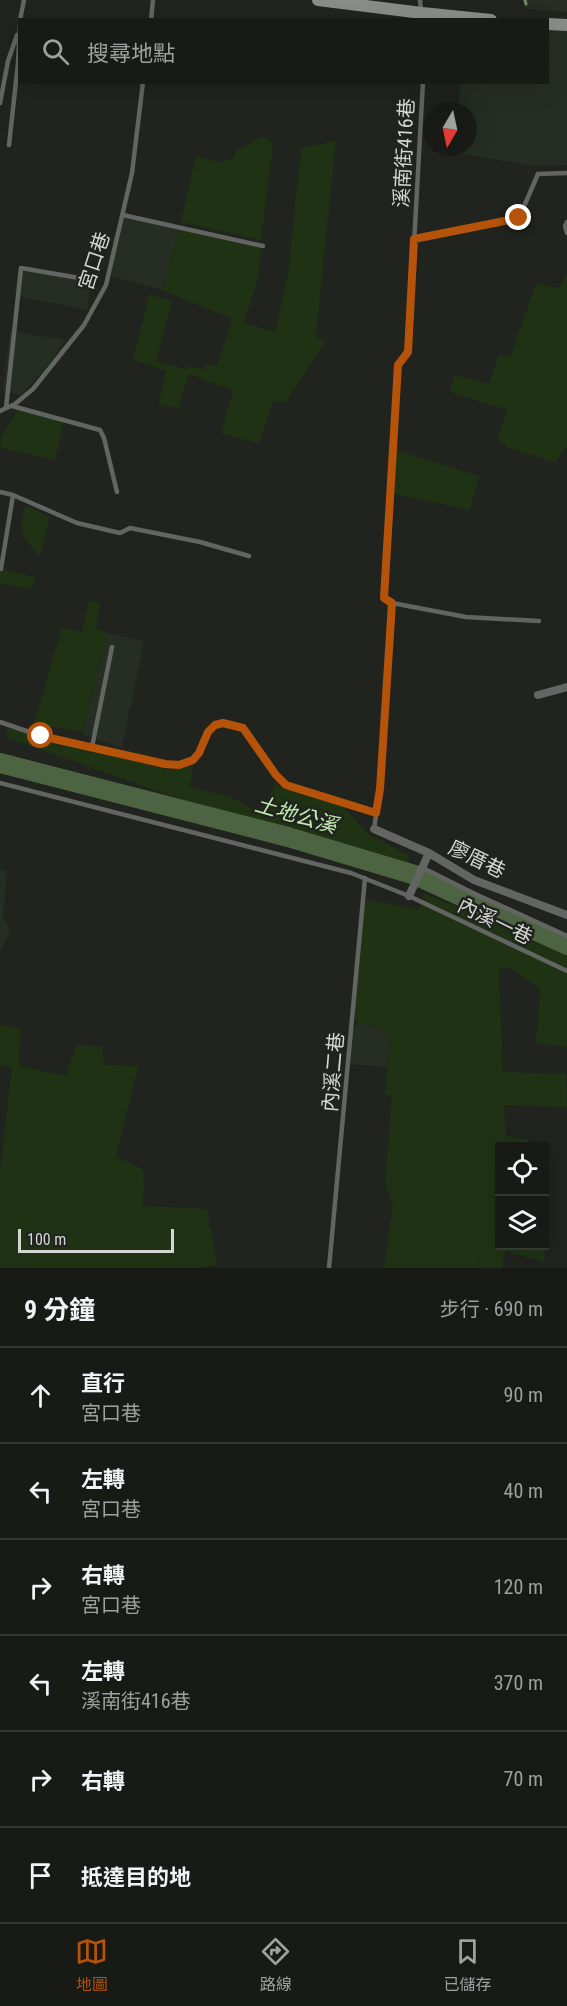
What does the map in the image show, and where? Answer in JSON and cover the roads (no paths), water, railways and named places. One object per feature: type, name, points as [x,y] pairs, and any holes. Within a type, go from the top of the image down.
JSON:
[{"type":"street","points":[[318,0],[422,16],[457,18]]},
{"type":"street","points":[[549,24],[567,26]]},
{"type":"street","points":[[538,695],[567,687]]},
{"type":"street","name":"廖厝巷","points":[[374,829],[429,853],[474,880],[567,915]]},
{"type":"street","points":[[412,893],[429,853]]},
{"type":"lane","points":[[20,18],[24,0]]},
{"type":"lane","points":[[151,18],[153,0]]},
{"type":"lane","points":[[420,0],[422,16]]},
{"type":"lane","points":[[0,103],[8,61],[18,27]]},
{"type":"lane","points":[[9,145],[18,63]]},
{"type":"lane","name":"宮口巷","points":[[3,410],[33,389],[84,325],[106,285],[132,173],[143,84]]},
{"type":"lane","name":"溪南街416巷","points":[[374,829],[380,789],[392,603],[384,598],[398,365],[408,352],[423,84]]},
{"type":"lane","points":[[414,239],[519,218],[538,174],[567,173]]},
{"type":"lane","points":[[123,215],[263,246]]},
{"type":"lane","points":[[567,222],[565,226],[567,233]]},
{"type":"lane","points":[[3,410],[21,268],[86,279]]},
{"type":"lane","points":[[12,405],[100,430],[117,492]]},
{"type":"lane","points":[[0,492],[13,495],[77,523],[120,533],[130,528],[200,542],[249,556]]},
{"type":"lane","points":[[1,569],[13,495]]},
{"type":"lane","points":[[392,603],[466,617],[539,621]]},
{"type":"lane","points":[[92,747],[112,647]]},
{"type":"lane","points":[[0,722],[41,736],[165,764],[179,765],[193,760],[199,753],[208,732],[215,725],[223,723],[243,728],[276,775],[286,785],[376,813]]},
{"type":"lane","name":"內溪一巷","points":[[0,783],[365,878],[412,893],[567,971]]},
{"type":"lane","points":[[423,868],[567,936]]},
{"type":"lane","name":"內溪二巷","points":[[329,1268],[365,878]]},
{"type":"waterway","points":[[525,0],[526,4]]},
{"type":"waterway","name":"土地公溪","points":[[0,763],[288,837],[415,875],[567,945]]}]
